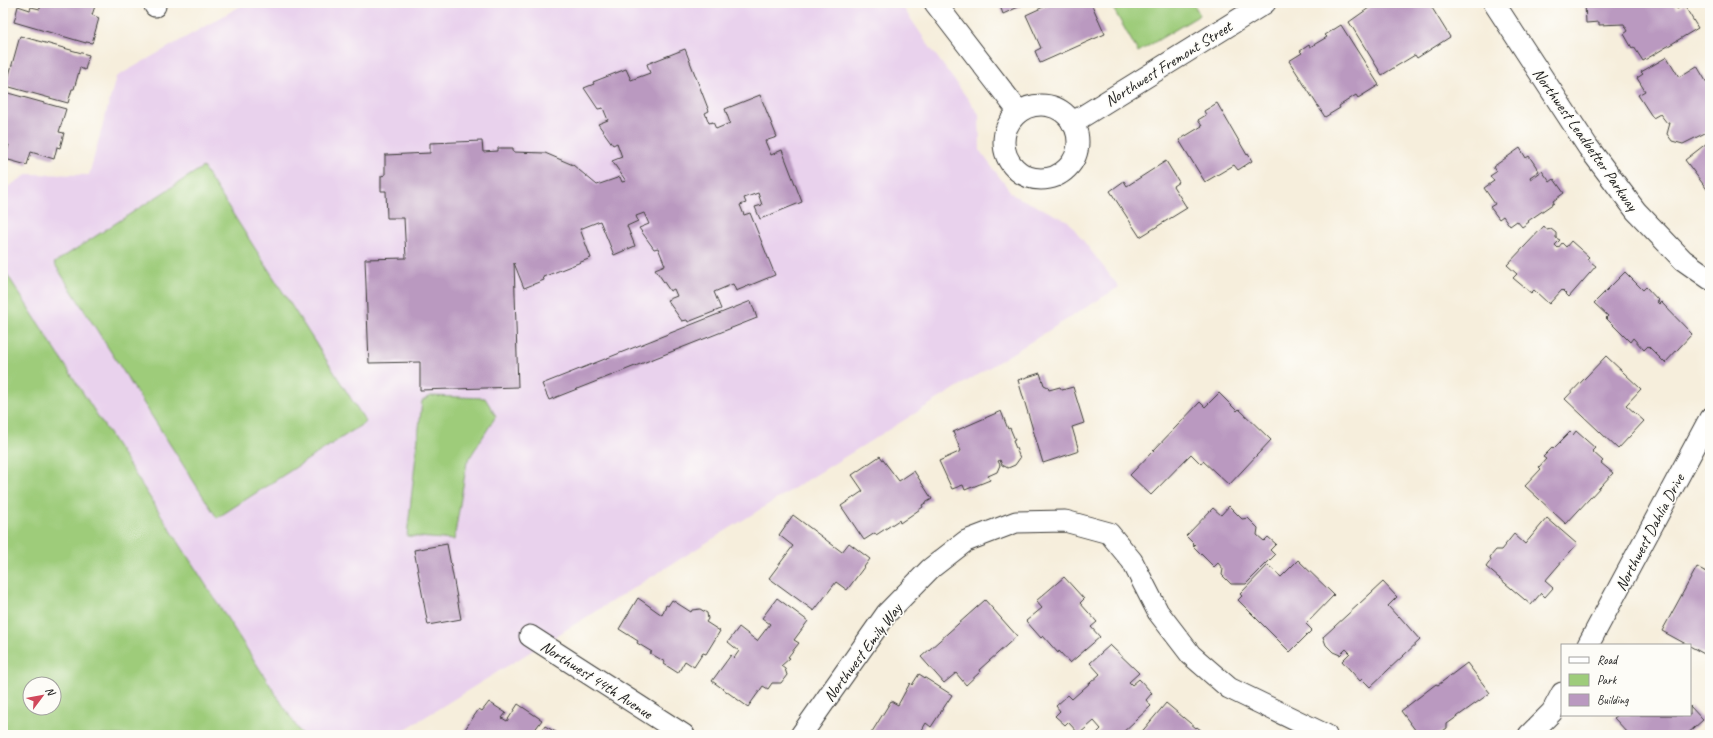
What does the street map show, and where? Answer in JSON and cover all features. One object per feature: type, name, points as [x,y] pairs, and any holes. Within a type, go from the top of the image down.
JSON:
[{"type":"street","points":[[935,3],[1019,112]]},
{"type":"street","name":"Northwest Fremont Street","points":[[1072,122],[1265,3]]},
{"type":"street","name":"Northwest Leadbetter Parkway","points":[[1494,3],[1588,147],[1636,211],[1683,260],[1710,279]]},
{"type":"street","points":[[1041,105],[1062,112],[1072,122],[1077,137],[1078,149],[1072,162],[1062,173],[1046,179],[1031,178],[1013,167],[1005,152],[1004,134],[1012,119],[1019,112],[1024,109],[1041,105]]},
{"type":"street","name":"Northwest Dahlia Drive","points":[[1589,644],[1710,418]]},
{"type":"street","name":"Northwest Emily Way","points":[[801,735],[887,614],[936,565],[966,541],[1016,522],[1065,521],[1109,533],[1132,561],[1158,612],[1191,655],[1229,688],[1326,735]]},
{"type":"street","name":"Northwest 44th Avenue","points":[[530,636],[684,735]]},
{"type":"street","points":[[1529,735],[1552,712],[1561,695]]},
{"type":"shaded area","points":[[246,3],[900,3],[979,114],[980,151],[1013,195],[1068,221],[1119,287],[396,735],[302,735],[3,268],[3,190],[28,174],[89,175],[116,77]]},
{"type":"green space","points":[[1110,3],[1193,3],[1200,15],[1138,52]]},
{"type":"green space","points":[[203,167],[366,422],[217,518],[54,263]]},
{"type":"green space","points":[[3,268],[302,735],[3,735]]},
{"type":"green space","points":[[431,396],[485,398],[496,416],[467,462],[454,540],[407,536],[422,401]]},
{"type":"building","points":[[41,3],[96,3],[92,15],[99,18],[92,43],[86,43],[14,22],[18,6],[30,10],[31,7],[40,9]]},
{"type":"building","points":[[999,3],[1027,3],[1003,14]]},
{"type":"building","points":[[1052,3],[1091,3],[1105,34],[1040,63],[1035,51],[1041,48],[1026,15]]},
{"type":"building","points":[[1376,3],[1429,3],[1450,37],[1417,58],[1415,55],[1382,75],[1349,22]]},
{"type":"building","points":[[1585,3],[1674,3],[1677,9],[1684,5],[1698,28],[1643,61],[1634,47],[1632,48],[1624,34],[1628,31],[1624,24],[1599,25],[1599,22],[1586,23]]},
{"type":"building","points":[[1341,25],[1379,85],[1358,98],[1356,95],[1339,106],[1340,108],[1325,117],[1289,61],[1302,53],[1300,51],[1327,37],[1325,35]]},
{"type":"building","points":[[20,36],[89,55],[85,70],[80,68],[68,103],[6,86]]},
{"type":"building","points":[[685,49],[709,111],[705,113],[709,123],[713,122],[716,129],[730,123],[725,109],[760,95],[777,137],[765,141],[771,155],[782,150],[802,202],[760,219],[755,207],[762,205],[758,193],[744,198],[746,203],[740,205],[744,215],[750,213],[775,275],[736,291],[733,284],[714,292],[721,309],[688,322],[687,320],[682,321],[667,300],[677,296],[674,289],[670,291],[655,269],[665,265],[658,248],[654,249],[639,228],[649,224],[644,213],[636,216],[638,221],[627,226],[635,246],[614,255],[600,221],[580,229],[591,258],[543,277],[544,280],[524,288],[514,263],[518,387],[420,390],[420,362],[369,363],[365,259],[406,258],[404,218],[387,218],[386,191],[381,191],[381,176],[385,175],[385,155],[430,153],[430,143],[482,141],[483,152],[498,151],[498,148],[513,148],[513,152],[545,153],[573,165],[597,185],[620,177],[622,182],[626,181],[612,161],[622,157],[617,143],[613,145],[598,124],[608,120],[603,108],[598,109],[584,88],[594,84],[593,82],[626,69],[631,80],[650,73],[647,64]]},
{"type":"building","points":[[1667,57],[1679,77],[1697,66],[1710,88],[1709,131],[1683,144],[1672,141],[1667,134],[1670,123],[1667,123],[1660,114],[1653,118],[1638,95],[1645,91],[1637,78],[1643,74],[1641,72]]},
{"type":"building","points":[[8,93],[66,109],[59,132],[64,133],[60,148],[57,147],[54,159],[31,152],[27,165],[5,159],[9,145],[3,144],[3,107]]},
{"type":"building","points":[[1217,103],[1252,161],[1238,170],[1234,165],[1205,182],[1179,140],[1202,126],[1198,120],[1206,115],[1204,111]]},
{"type":"building","points":[[1707,143],[1710,146],[1709,192],[1685,160]]},
{"type":"building","points":[[1520,148],[1526,158],[1529,156],[1539,171],[1530,177],[1531,179],[1542,171],[1550,182],[1554,179],[1564,193],[1553,201],[1554,203],[1522,227],[1517,221],[1510,226],[1503,216],[1499,219],[1490,207],[1495,204],[1484,188],[1494,181],[1490,176],[1496,172],[1493,167]]},
{"type":"building","points":[[1166,161],[1179,182],[1173,186],[1187,208],[1140,237],[1110,191],[1124,181],[1127,186]]},
{"type":"building","points":[[1544,226],[1547,230],[1551,229],[1556,233],[1556,238],[1560,240],[1555,245],[1558,248],[1562,243],[1566,247],[1571,241],[1589,257],[1587,259],[1596,266],[1569,297],[1562,290],[1549,304],[1534,290],[1531,293],[1513,278],[1517,274],[1507,265]]},
{"type":"building","points":[[1625,272],[1643,290],[1646,287],[1659,301],[1657,302],[1659,304],[1661,302],[1692,334],[1665,363],[1648,346],[1644,350],[1633,338],[1630,342],[1606,318],[1608,316],[1594,303]]},
{"type":"building","points":[[751,301],[757,318],[549,400],[542,384]]},
{"type":"building","points":[[1606,356],[1641,389],[1626,405],[1644,421],[1618,449],[1565,399]]},
{"type":"building","points":[[1040,373],[1044,385],[1048,387],[1049,390],[1060,387],[1062,390],[1073,387],[1084,423],[1072,427],[1079,451],[1043,463],[1018,380]]},
{"type":"building","points":[[1219,393],[1237,411],[1239,409],[1271,440],[1229,485],[1203,461],[1201,464],[1191,454],[1151,495],[1130,475],[1200,402],[1205,407]]},
{"type":"building","points":[[1001,411],[1008,429],[1010,428],[1015,440],[1013,441],[1020,458],[1015,465],[1008,468],[1002,465],[1000,460],[998,461],[1000,465],[997,472],[988,476],[990,480],[965,490],[963,485],[952,489],[939,461],[961,451],[953,432]]},
{"type":"building","points":[[1576,431],[1595,448],[1592,451],[1603,461],[1601,463],[1613,473],[1566,524],[1525,486],[1541,469],[1539,467],[1546,459],[1543,457],[1570,432],[1573,435]]},
{"type":"building","points":[[880,456],[899,481],[914,471],[932,499],[900,523],[899,520],[876,535],[875,533],[864,540],[841,506],[863,491],[852,475]]},
{"type":"building","points":[[1229,506],[1242,519],[1248,518],[1258,528],[1257,535],[1264,541],[1268,537],[1276,544],[1270,550],[1275,555],[1246,584],[1231,584],[1222,575],[1223,569],[1218,563],[1214,567],[1193,546],[1195,545],[1186,536],[1213,508],[1221,515]]},
{"type":"building","points":[[793,515],[842,552],[849,543],[870,559],[847,590],[836,582],[814,611],[769,578],[793,546],[779,535]]},
{"type":"building","points":[[1547,518],[1577,544],[1545,581],[1553,588],[1545,597],[1541,593],[1531,605],[1486,567],[1491,560],[1490,557],[1496,550],[1501,550],[1514,534],[1525,544]]},
{"type":"building","points":[[447,544],[461,619],[428,625],[414,550]]},
{"type":"building","points":[[1298,560],[1334,595],[1306,624],[1312,630],[1290,652],[1238,600],[1242,596],[1240,594],[1268,565],[1281,577]]},
{"type":"building","points":[[1697,567],[1710,574],[1710,653],[1708,656],[1691,647],[1691,644],[1686,644],[1662,631]]},
{"type":"building","points":[[1064,577],[1084,599],[1080,603],[1097,622],[1091,627],[1100,637],[1070,663],[1059,651],[1058,653],[1043,636],[1041,638],[1026,621],[1042,608],[1036,601]]},
{"type":"building","points":[[1383,582],[1397,597],[1388,606],[1420,640],[1370,687],[1362,679],[1360,681],[1342,661],[1350,653],[1346,649],[1340,655],[1333,652],[1326,645],[1323,637]]},
{"type":"building","points":[[638,598],[662,615],[666,605],[668,606],[672,600],[691,612],[692,610],[700,609],[707,613],[708,619],[706,622],[720,631],[706,654],[703,653],[694,667],[685,661],[678,673],[664,664],[665,662],[650,653],[652,652],[637,643],[638,641],[619,629]]},
{"type":"building","points":[[777,598],[808,621],[794,640],[799,643],[788,657],[790,658],[781,666],[785,669],[787,675],[781,683],[772,683],[768,689],[763,686],[748,707],[712,681],[731,655],[734,658],[739,651],[728,642],[739,627],[757,641],[770,624],[762,618]]},
{"type":"building","points":[[985,600],[1017,636],[979,670],[980,672],[966,685],[956,673],[944,683],[921,657]]},
{"type":"building","points":[[1110,645],[1139,673],[1129,682],[1132,685],[1139,679],[1152,693],[1146,700],[1151,706],[1120,735],[1099,735],[1097,733],[1101,729],[1094,721],[1079,734],[1068,722],[1065,725],[1055,716],[1060,711],[1056,706],[1068,695],[1072,699],[1100,674],[1090,663]]},
{"type":"building","points":[[1467,663],[1490,693],[1447,724],[1447,728],[1439,734],[1419,735],[1401,711],[1436,684],[1438,685]]},
{"type":"building","points":[[919,674],[952,695],[931,727],[926,723],[919,735],[870,735],[891,701],[898,705],[910,683],[912,685]]},
{"type":"building","points":[[489,702],[506,713],[502,718],[507,721],[518,704],[542,720],[531,735],[461,735],[479,709],[482,711]]},
{"type":"building","points":[[1166,703],[1196,728],[1197,727],[1207,735],[1139,735]]},
{"type":"building","points":[[1691,707],[1703,720],[1686,735],[1630,735],[1614,718],[1617,716],[1691,716]]},
{"type":"building","points":[[545,726],[561,735],[539,735]]}]
